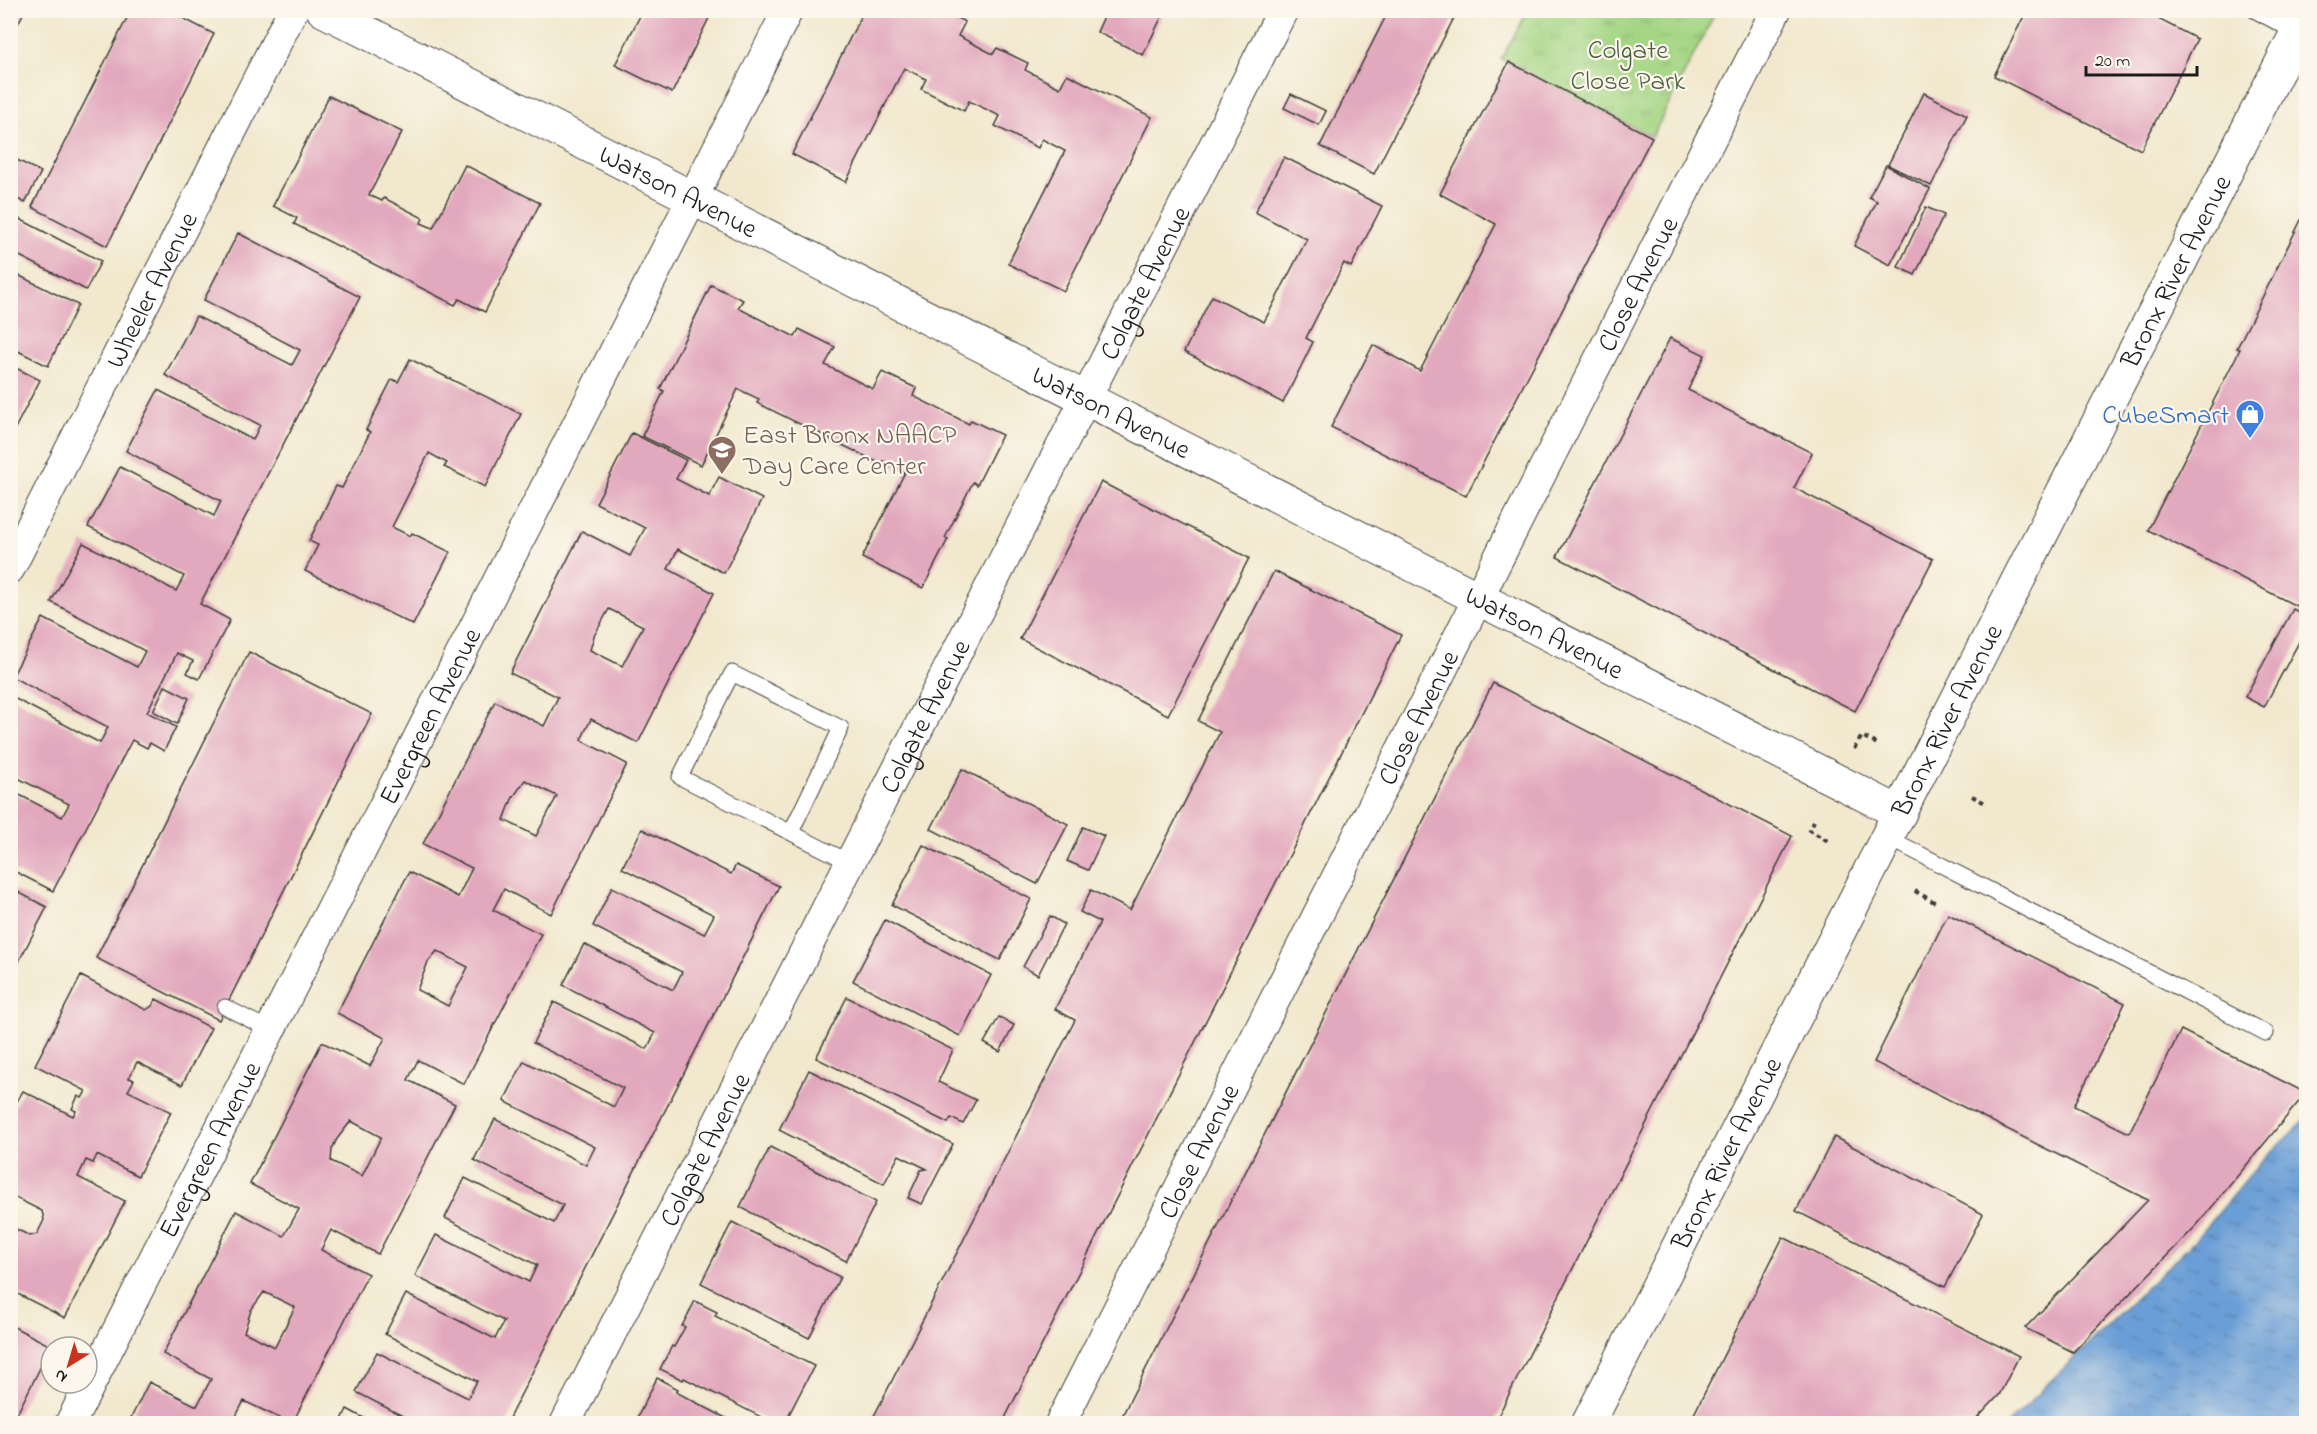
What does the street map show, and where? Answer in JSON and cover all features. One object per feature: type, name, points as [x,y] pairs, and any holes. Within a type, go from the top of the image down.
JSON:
[{"type":"street","name":"Wheeler Avenue","points":[[10,568],[293,10]]},
{"type":"street","name":"Watson Avenue","points":[[323,10],[1478,597],[1893,825]]},
{"type":"street","name":"Evergreen Avenue","points":[[70,1424],[788,10]]},
{"type":"street","name":"Colgate Avenue","points":[[566,1424],[1283,10]]},
{"type":"street","name":"Close Avenue","points":[[1060,1424],[1776,10]]},
{"type":"street","name":"Bronx River Avenue","points":[[1588,1424],[2302,24]]},
{"type":"lane","points":[[2254,10],[2302,24]]},
{"type":"lane","points":[[790,832],[841,728],[732,673],[680,777],[849,862]]},
{"type":"lane","points":[[1893,825],[2266,1034]]},
{"type":"lane","points":[[225,1006],[270,1030]]},
{"type":"path","points":[[1853,751],[1862,736],[1879,745]]},
{"type":"path","points":[[1972,796],[1987,804]]},
{"type":"path","points":[[1814,821],[1809,830],[1828,841]]},
{"type":"path","points":[[1915,891],[1936,903]]},
{"type":"green space","name":"Colgate Close Park","points":[[1528,11],[1716,11],[1652,137],[1501,59]]},
{"type":"water","points":[[2306,1119],[2306,1423],[2008,1423],[2195,1240],[2260,1163]]},
{"type":"building","points":[[10,10],[25,10],[10,39]]},
{"type":"building","points":[[131,10],[167,10],[214,34],[107,246],[32,207]]},
{"type":"building","points":[[643,10],[713,10],[672,93],[615,65]]},
{"type":"building","points":[[864,10],[942,10],[965,22],[958,36],[993,54],[997,48],[1028,63],[1025,70],[1060,88],[1067,74],[1152,117],[1064,291],[1008,264],[1065,151],[1042,139],[1038,148],[995,126],[1000,116],[969,101],[964,111],[921,89],[926,79],[904,68],[846,182],[792,154]]},
{"type":"building","points":[[1107,10],[1165,10],[1143,55],[1097,32]]},
{"type":"building","points":[[1389,10],[1458,10],[1374,174],[1320,146]]},
{"type":"building","points":[[2027,10],[2141,10],[2197,39],[2141,150],[1994,76]]},
{"type":"building","points":[[1509,62],[1652,137],[1466,496],[1331,427],[1373,345],[1420,371],[1496,224],[1440,194]]},
{"type":"building","points":[[1924,93],[1967,115],[1931,186],[1888,165]]},
{"type":"building","points":[[1291,94],[1326,111],[1319,125],[1284,108]]},
{"type":"building","points":[[329,96],[402,132],[369,195],[382,201],[384,198],[423,218],[421,223],[433,228],[465,165],[540,203],[485,312],[459,299],[455,305],[294,224],[297,218],[273,206]]},
{"type":"building","points":[[1284,157],[1382,206],[1351,267],[1344,263],[1306,338],[1313,342],[1283,403],[1184,352],[1212,296],[1264,322],[1307,239],[1255,212]]},
{"type":"building","points":[[13,158],[41,172],[25,203],[10,195],[10,163]]},
{"type":"building","points":[[1886,165],[1930,189],[1890,265],[1854,246],[1877,201],[1869,197]]},
{"type":"building","points":[[1926,207],[1944,215],[1915,275],[1898,267]]},
{"type":"building","name":"CubeSmart","points":[[2306,210],[2306,611],[2148,530],[2240,349],[2237,348]]},
{"type":"building","points":[[10,214],[101,261],[86,290],[10,251]]},
{"type":"building","points":[[238,233],[360,297],[200,604],[230,620],[199,679],[187,673],[193,661],[177,653],[147,712],[176,727],[164,751],[150,743],[147,748],[132,740],[53,891],[10,869],[10,790],[62,817],[69,804],[10,774],[10,696],[100,743],[108,727],[12,677],[43,618],[137,667],[145,651],[51,602],[83,543],[176,591],[184,576],[88,527],[120,467],[214,516],[221,501],[126,451],[158,390],[253,440],[260,425],[165,375],[196,316],[292,365],[300,350],[204,300]]},
{"type":"building","points":[[10,271],[78,305],[48,366],[10,347]]},
{"type":"building","points":[[711,285],[743,300],[738,308],[795,337],[799,329],[835,347],[825,365],[873,389],[882,372],[916,388],[913,396],[969,424],[971,420],[1002,435],[977,485],[973,482],[923,588],[862,558],[905,472],[883,461],[881,464],[757,403],[759,399],[738,389],[701,465],[642,436],[664,391],[660,389]]},
{"type":"building","points":[[1670,338],[1705,355],[1688,390],[1812,453],[1794,488],[1933,559],[1855,711],[1557,557]]},
{"type":"building","points":[[410,359],[521,414],[485,487],[444,467],[447,463],[429,453],[392,527],[410,536],[412,533],[450,552],[413,625],[305,571],[318,545],[309,541],[336,486],[342,488],[370,432],[366,430],[392,379],[398,382]]},
{"type":"building","points":[[10,365],[40,380],[10,438]]},
{"type":"building","points":[[632,433],[686,460],[676,479],[709,496],[719,477],[762,499],[724,573],[678,549],[668,569],[714,593],[638,743],[591,719],[581,740],[627,764],[551,914],[504,889],[493,910],[541,934],[464,1084],[418,1060],[408,1080],[455,1104],[378,1254],[331,1230],[321,1250],[368,1274],[292,1424],[244,1401],[234,1420],[241,1424],[128,1424],[149,1382],[197,1406],[211,1379],[163,1354],[236,1211],[284,1236],[299,1209],[250,1184],[322,1042],[370,1066],[385,1038],[337,1013],[409,872],[458,897],[472,868],[423,844],[495,701],[544,726],[558,697],[510,673],[582,531],[630,556],[645,528],[596,503]],"holes":[[[609,609],[643,626],[622,666],[590,650],[594,636]],[[525,780],[557,796],[536,836],[504,820],[512,799]],[[437,951],[468,967],[448,1006],[417,990],[428,962]],[[351,1121],[381,1137],[362,1176],[331,1161],[332,1149]],[[264,1292],[295,1307],[275,1347],[244,1332],[251,1310]]]},
{"type":"building","points":[[1101,482],[1249,558],[1168,715],[1020,639]]},
{"type":"building","points":[[1274,571],[1401,635],[1002,1424],[870,1424],[1075,1020],[1055,1009],[1100,922],[1080,912],[1091,890],[1130,910],[1220,732],[1198,721]]},
{"type":"building","points":[[2293,609],[2306,616],[2306,629],[2264,707],[2245,697]]},
{"type":"building","points":[[249,652],[372,714],[219,1020],[96,958]]},
{"type":"building","points":[[1493,683],[1792,836],[1494,1424],[1118,1424]]},
{"type":"building","points":[[165,686],[189,698],[177,724],[153,711]]},
{"type":"building","points":[[962,769],[1068,824],[1037,884],[931,829]]},
{"type":"building","points":[[1083,827],[1104,836],[1088,870],[1067,861]]},
{"type":"building","points":[[642,829],[731,874],[736,865],[779,886],[506,1424],[418,1424],[356,1392],[377,1352],[468,1398],[477,1381],[385,1334],[406,1294],[495,1339],[504,1321],[415,1276],[436,1235],[529,1282],[537,1265],[445,1218],[465,1178],[554,1223],[563,1205],[474,1160],[495,1119],[586,1165],[595,1147],[504,1101],[524,1061],[614,1107],[623,1088],[533,1043],[554,1002],[647,1049],[655,1033],[563,985],[584,944],[673,990],[682,972],[593,926],[612,887],[704,934],[714,915],[622,868]]},
{"type":"building","points":[[923,845],[1031,899],[1000,960],[892,905]]},
{"type":"building","points":[[10,888],[47,907],[16,967],[10,964]]},
{"type":"building","points":[[1948,914],[2125,1003],[2074,1106],[2129,1133],[2181,1030],[2306,1093],[2197,1225],[2073,1352],[2025,1328],[2148,1200],[1874,1062]]},
{"type":"building","points":[[1050,916],[1064,924],[1038,975],[1023,967]]},
{"type":"building","points":[[885,920],[991,975],[960,1036],[853,981]]},
{"type":"building","points":[[81,976],[146,1010],[156,999],[211,1028],[182,1085],[137,1062],[129,1078],[134,1080],[128,1091],[171,1112],[138,1176],[97,1155],[93,1163],[86,1160],[78,1177],[125,1201],[65,1318],[14,1292],[10,1299],[10,1226],[30,1236],[37,1234],[44,1220],[42,1211],[10,1195],[10,1114],[23,1091],[73,1116],[76,1111],[72,1109],[78,1096],[82,1098],[86,1091],[35,1065]]},
{"type":"building","points":[[847,997],[953,1050],[938,1082],[976,1100],[963,1124],[951,1118],[948,1123],[816,1058]]},
{"type":"building","points":[[999,1017],[1014,1025],[1000,1052],[984,1043]]},
{"type":"building","points":[[809,1070],[953,1144],[922,1204],[908,1198],[921,1170],[927,1169],[899,1155],[884,1184],[779,1130]]},
{"type":"building","points":[[1834,1137],[1983,1214],[1945,1287],[1796,1211]]},
{"type":"building","points":[[770,1147],[876,1202],[846,1261],[740,1207]]},
{"type":"building","points":[[732,1222],[840,1277],[809,1338],[701,1283]]},
{"type":"building","points":[[1783,1237],[2019,1356],[1999,1395],[1972,1424],[1689,1424]]},
{"type":"building","points":[[695,1301],[717,1312],[715,1316],[814,1366],[784,1424],[775,1424],[684,1378],[683,1380],[660,1369],[685,1327],[682,1326]]},
{"type":"building","points":[[10,1325],[39,1340],[39,1370],[17,1414],[10,1411]]},
{"type":"building","points":[[657,1378],[678,1389],[676,1392],[737,1424],[634,1424]]},
{"type":"building","points":[[347,1409],[375,1424],[340,1424]]},
{"type":"place","name":"CubeSmart","points":[[2250,440]]},
{"type":"place","name":"East Bronx NAACP Day Care Center","points":[[722,476]]}]
